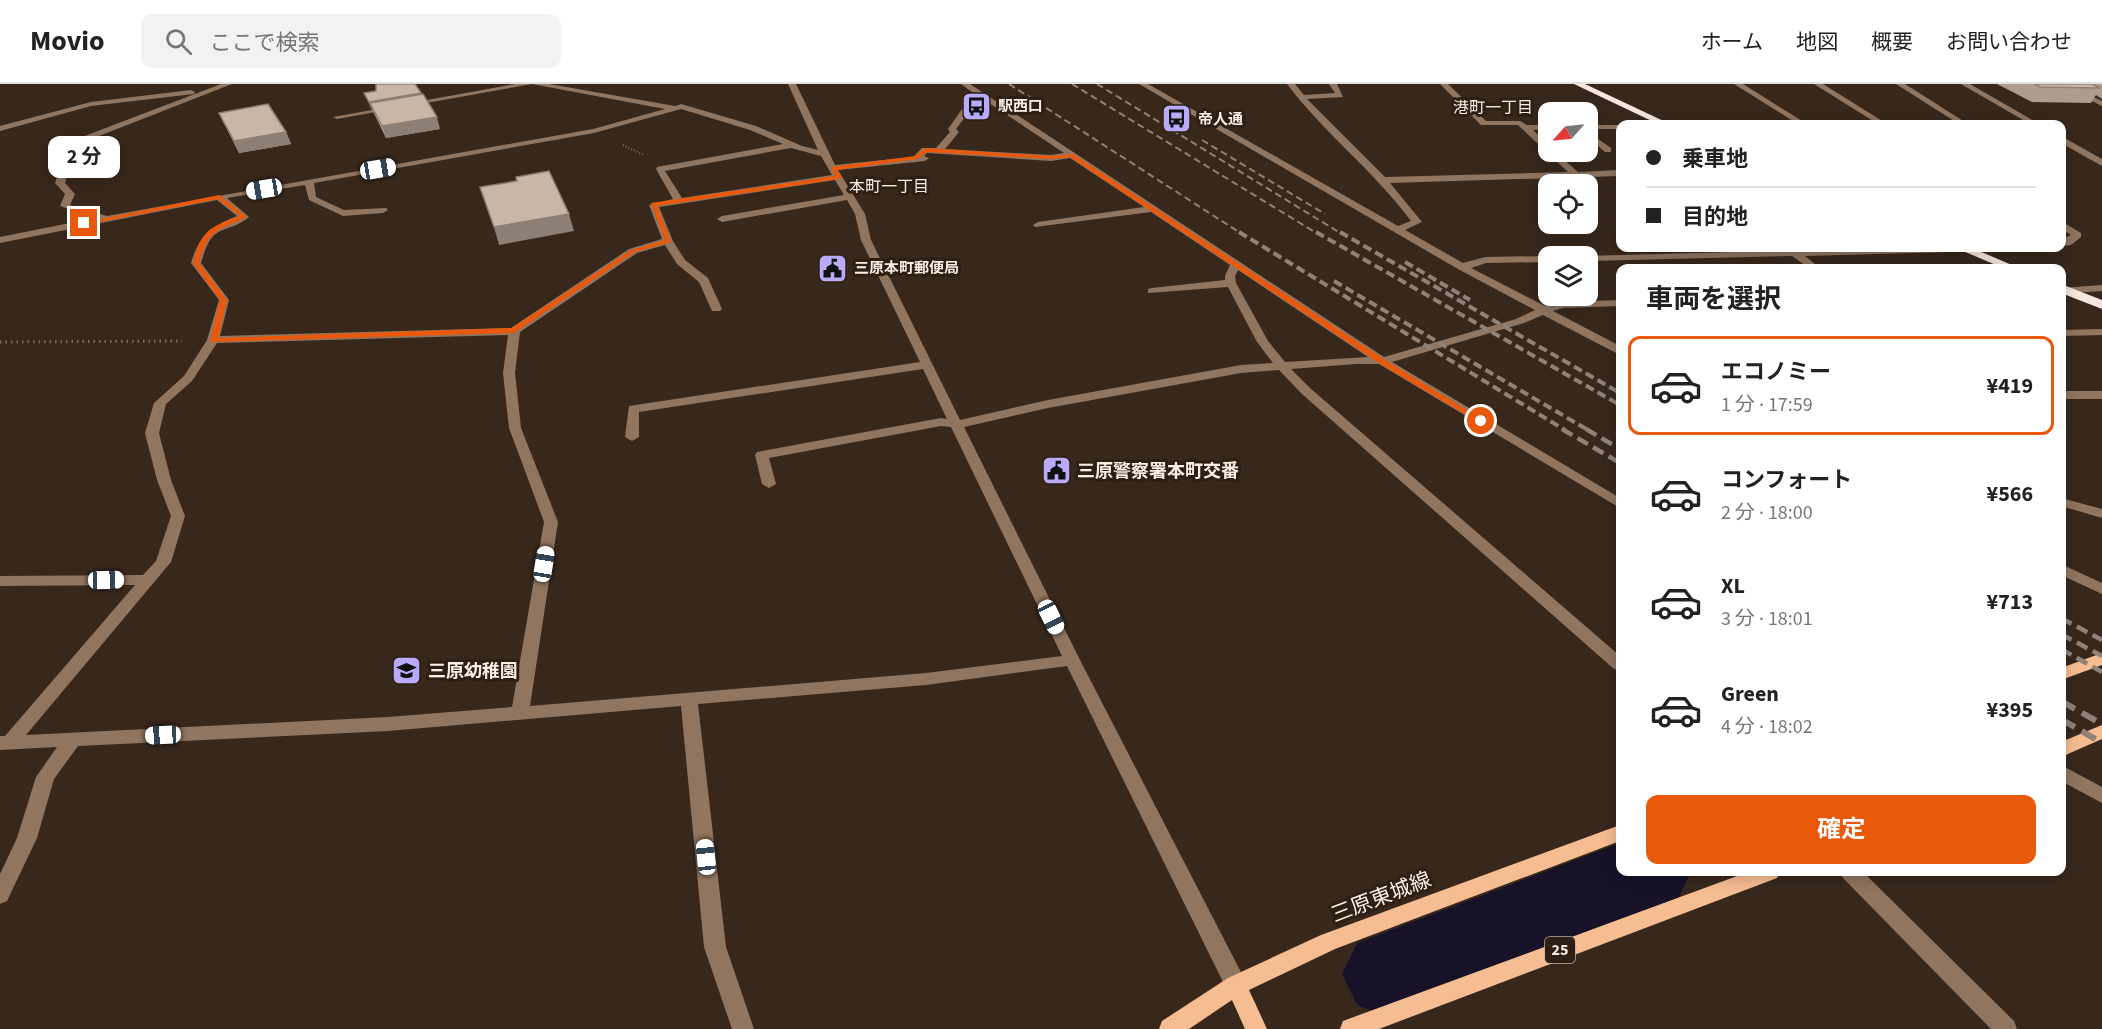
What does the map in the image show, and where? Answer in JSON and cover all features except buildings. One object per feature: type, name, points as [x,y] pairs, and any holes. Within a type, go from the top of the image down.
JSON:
[{"type":"highway","points":[[1578,84],[1656,120]]},
{"type":"highway","points":[[1974,252],[2003,264]]},
{"type":"highway","points":[[2066,291],[2102,305]]},
{"type":"main road","points":[[2066,672],[2102,659]]},
{"type":"main road","points":[[2066,748],[2102,732]]},
{"type":"main road","name":"三原東城線","points":[[1170,1029],[1236,985],[1339,938],[1616,834]]},
{"type":"main road","name":"25","points":[[1351,1029],[1759,876]]},
{"type":"main road","points":[[1236,985],[1256,1029]]},
{"type":"street","points":[[105,219],[65,206],[70,194],[60,183],[72,144],[228,84]]},
{"type":"street","points":[[337,117],[528,84]]},
{"type":"street","points":[[536,84],[676,108]]},
{"type":"street","points":[[792,84],[824,154],[860,214],[866,240],[1072,660],[1236,985]]},
{"type":"street","points":[[965,84],[1382,361],[1616,502]]},
{"type":"street","points":[[1143,84],[1462,267],[1616,347]]},
{"type":"street","points":[[1292,84],[1328,128],[1400,197],[1417,222],[1397,230]]},
{"type":"street","points":[[1301,97],[1340,95],[1333,84]]},
{"type":"street","points":[[1443,84],[1484,123],[1520,123],[1538,139]]},
{"type":"street","points":[[1738,84],[1796,120]]},
{"type":"street","points":[[1818,84],[1876,120]]},
{"type":"street","points":[[1900,84],[1958,120]]},
{"type":"street","points":[[1965,84],[2028,120]]},
{"type":"street","points":[[2061,84],[2102,104]]},
{"type":"street","points":[[0,129],[91,104],[210,90]]},
{"type":"street","points":[[938,155],[955,132],[952,129],[970,104],[990,101]]},
{"type":"street","points":[[0,240],[219,197],[594,131],[681,106],[732,122],[791,145],[824,154]]},
{"type":"street","points":[[1526,128],[1538,127]]},
{"type":"street","points":[[1598,127],[1616,127]]},
{"type":"street","points":[[1598,142],[1608,150]]},
{"type":"street","points":[[2066,142],[2102,163]]},
{"type":"street","points":[[679,201],[660,169],[791,145]]},
{"type":"street","points":[[2066,152],[2102,153]]},
{"type":"street","points":[[716,309],[704,280],[681,262],[668,241],[654,205],[938,155],[1051,158],[1071,155]]},
{"type":"street","points":[[1562,162],[1575,174],[1616,172]]},
{"type":"street","points":[[1383,180],[1538,175]]},
{"type":"street","points":[[309,181],[312,198],[343,213],[383,210]]},
{"type":"street","points":[[722,219],[851,196]]},
{"type":"street","points":[[4,743],[163,562],[178,516],[164,480],[152,433],[160,403],[188,378],[213,340],[224,300],[196,263],[198,253],[201,243],[215,228],[244,217],[219,197]]},
{"type":"street","points":[[1038,225],[1152,210]]},
{"type":"street","points":[[2066,227],[2078,235],[2066,243]]},
{"type":"street","points":[[213,340],[514,331],[633,251],[668,241]]},
{"type":"street","points":[[1598,258],[1852,252]]},
{"type":"street","points":[[1796,254],[1810,264]]},
{"type":"street","points":[[1462,267],[1485,260],[1538,259]]},
{"type":"street","points":[[1235,265],[1230,276],[1231,283],[1263,342],[1306,391],[1616,662]]},
{"type":"street","points":[[1152,291],[1231,283]]},
{"type":"street","points":[[2066,290],[2102,288]]},
{"type":"street","points":[[769,484],[762,455],[941,422],[958,424],[1048,404],[1230,371],[1356,360],[1382,361],[1520,321],[1563,304],[1616,303]]},
{"type":"street","points":[[514,331],[509,373],[515,428],[551,522],[520,713]]},
{"type":"street","points":[[2066,333],[2102,332]]},
{"type":"street","points":[[632,437],[633,409],[927,365]]},
{"type":"street","points":[[2066,395],[2102,395]]},
{"type":"street","points":[[2066,503],[2102,514]]},
{"type":"street","points":[[2066,571],[2102,589]]},
{"type":"street","points":[[0,581],[148,580]]},
{"type":"street","points":[[4,743],[388,724],[926,678],[1072,660]]},
{"type":"street","points":[[689,699],[715,947],[743,1029]]},
{"type":"street","points":[[0,895],[27,838],[45,777],[73,739]]},
{"type":"street","points":[[2066,775],[2102,796]]},
{"type":"street","points":[[1854,876],[2006,1029]]},
{"type":"path","points":[[594,131],[649,157],[660,169]]},
{"type":"path","points":[[0,342],[213,340]]},
{"type":"waterway","points":[[1391,974],[1636,876]]},
{"type":"railway","points":[[1009,84],[1242,234]]},
{"type":"railway","points":[[1072,84],[1318,234]]},
{"type":"railway","points":[[1097,84],[1342,234]]},
{"type":"railway","points":[[1202,140],[1325,214]]},
{"type":"railway","points":[[1239,232],[1565,430]]},
{"type":"railway","points":[[1316,232],[1616,403]]},
{"type":"railway","points":[[1340,232],[1616,391]]},
{"type":"railway","points":[[1405,262],[1470,300]]},
{"type":"railway","points":[[1334,281],[1588,430]]},
{"type":"railway","points":[[1562,429],[1616,461]]},
{"type":"railway","points":[[1586,429],[1616,447]]},
{"type":"railway","points":[[2066,621],[2102,640]]},
{"type":"railway","points":[[2066,637],[2102,656]]},
{"type":"railway","points":[[2066,652],[2102,672]]},
{"type":"railway","points":[[2066,704],[2102,724]]},
{"type":"railway","points":[[2066,722],[2102,743]]},
{"type":"place","name":"駅西口","points":[[977,106]]},
{"type":"place","name":"帝人通","points":[[1177,119]]},
{"type":"place","name":"三原本町郵便局","points":[[833,268]]},
{"type":"place","name":"三原警察署本町交番","points":[[1056,471]]},
{"type":"place","name":"三原幼稚園","points":[[407,671]]},
{"type":"district","name":"港町一丁目","points":[[1493,108]]},
{"type":"district","name":"本町一丁目","points":[[889,187]]},
{"type":"route","points":[[84,223],[219,197],[244,217],[215,228],[201,243],[196,263],[224,300],[213,340],[514,331],[633,251],[668,241],[654,205],[839,177],[833,168],[917,158],[925,150],[1051,158],[1071,155],[1382,361],[1481,421]]}]
